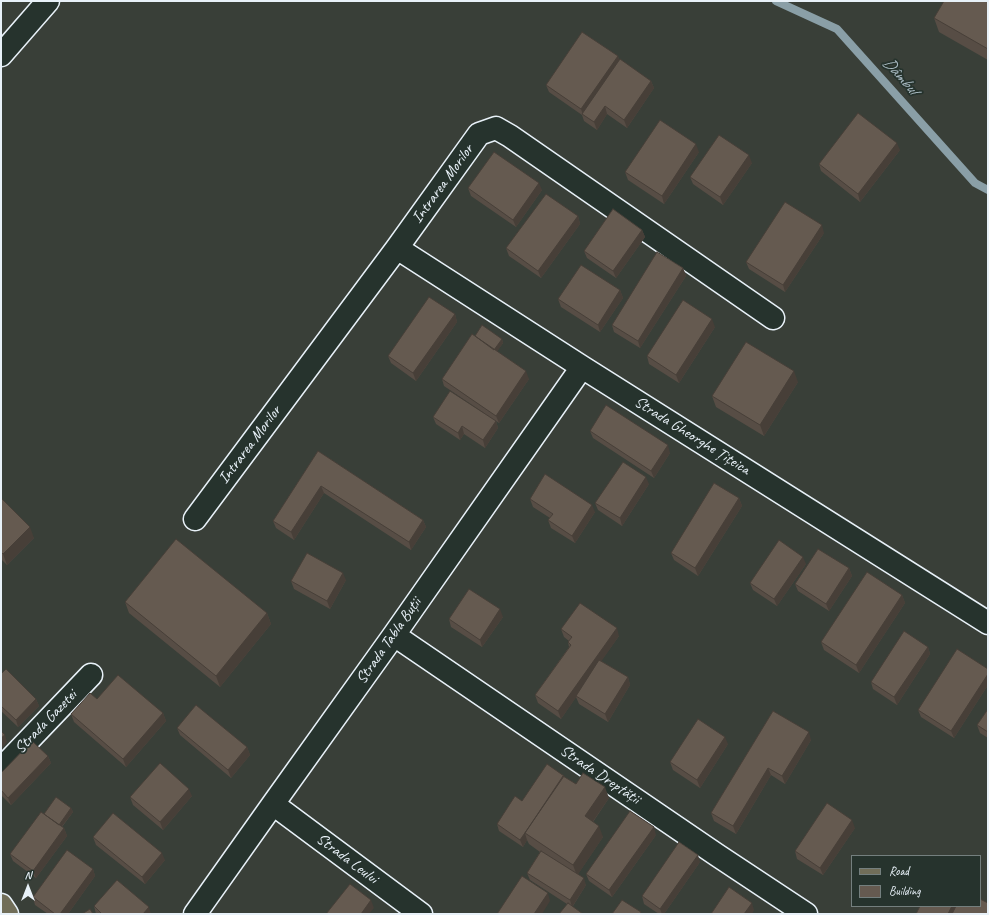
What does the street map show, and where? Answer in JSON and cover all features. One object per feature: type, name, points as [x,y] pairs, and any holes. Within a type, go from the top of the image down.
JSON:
[{"type":"main road","points":[[1,905],[7,914]]},
{"type":"street","points":[[1,55],[48,1]]},
{"type":"street","name":"Intrarea Morilor","points":[[195,519],[397,248],[479,134],[496,128],[510,136],[773,318]]},
{"type":"street","name":"Strada Gheorghe Țițeica","points":[[397,248],[582,368],[988,623]]},
{"type":"street","name":"Strada Tabla Buții","points":[[195,914],[582,368]]},
{"type":"street","name":"Strada Dreptății","points":[[394,635],[806,914]]},
{"type":"street","name":"Strada Gazetei","points":[[1,768],[91,675]]},
{"type":"street","name":"Strada Leului","points":[[273,804],[421,914]]},
{"type":"building","points":[[944,1],[988,1],[988,49],[934,18]]},
{"type":"building","points":[[582,32],[618,56],[581,109],[546,85]]},
{"type":"building","points":[[620,59],[651,81],[624,120],[605,106],[594,122],[582,114]]},
{"type":"building","points":[[858,113],[897,143],[858,194],[819,164]]},
{"type":"building","points":[[660,120],[696,144],[662,196],[625,172]]},
{"type":"building","points":[[719,135],[749,155],[720,197],[690,177]]},
{"type":"building","points":[[494,152],[539,183],[513,220],[468,188]]},
{"type":"building","points":[[546,194],[578,216],[538,271],[506,248]]},
{"type":"building","points":[[785,202],[822,225],[783,285],[746,262]]},
{"type":"building","points":[[613,209],[642,230],[613,271],[584,251]]},
{"type":"building","points":[[657,252],[683,268],[638,341],[612,325]]},
{"type":"building","points":[[581,265],[620,290],[598,325],[558,299]]},
{"type":"building","points":[[429,297],[455,314],[413,373],[388,356]]},
{"type":"building","points":[[683,300],[712,319],[676,375],[647,356]]},
{"type":"building","points":[[482,325],[502,339],[494,350],[475,336]]},
{"type":"building","points":[[472,334],[526,371],[496,416],[442,379]]},
{"type":"building","points":[[746,342],[794,371],[760,425],[712,396]]},
{"type":"building","points":[[450,391],[496,421],[483,440],[462,426],[458,433],[433,417]]},
{"type":"building","points":[[606,405],[668,445],[651,471],[590,431]]},
{"type":"building","points":[[318,451],[423,520],[409,542],[321,486],[291,532],[273,521]]},
{"type":"building","points":[[623,462],[646,477],[620,518],[595,503]]},
{"type":"building","points":[[545,474],[592,505],[572,536],[548,520],[553,514],[530,499]]},
{"type":"building","points":[[714,483],[739,498],[695,568],[671,553]]},
{"type":"building","points":[[1,498],[30,527],[3,554],[1,552]]},
{"type":"building","points":[[176,539],[267,613],[216,676],[125,602]]},
{"type":"building","points":[[779,540],[803,557],[774,599],[750,583]]},
{"type":"building","points":[[818,549],[849,568],[826,604],[795,584]]},
{"type":"building","points":[[307,553],[343,573],[327,601],[291,581]]},
{"type":"building","points":[[867,572],[902,595],[856,665],[821,642]]},
{"type":"building","points":[[469,589],[500,609],[480,640],[449,619]]},
{"type":"building","points":[[580,603],[617,628],[558,711],[535,695],[571,645],[568,642],[572,637],[561,629]]},
{"type":"building","points":[[904,631],[928,647],[894,697],[871,682]]},
{"type":"building","points":[[957,649],[988,669],[988,674],[951,731],[918,710]]},
{"type":"building","points":[[599,660],[628,677],[605,714],[576,696]]},
{"type":"building","points":[[6,669],[36,699],[16,720],[1,706],[1,674]]},
{"type":"building","points":[[118,675],[163,713],[123,759],[71,714],[90,693],[97,699]]},
{"type":"building","points":[[196,705],[247,747],[228,770],[177,728]]},
{"type":"building","points":[[988,709],[988,732],[977,725]]},
{"type":"building","points":[[773,711],[809,732],[782,776],[768,768],[733,826],[711,813]]},
{"type":"building","points":[[698,719],[725,737],[697,780],[670,762]]},
{"type":"building","points":[[1,731],[5,735],[1,738]]},
{"type":"building","points":[[32,741],[48,756],[8,798],[1,790],[1,773]]},
{"type":"building","points":[[160,763],[189,789],[160,822],[130,797]]},
{"type":"building","points":[[547,764],[564,776],[520,840],[497,824],[515,796],[522,801]]},
{"type":"building","points":[[583,773],[605,787],[585,816],[599,826],[573,865],[525,833],[563,776],[576,784]]},
{"type":"building","points":[[56,797],[71,808],[59,825],[44,814]]},
{"type":"building","points":[[827,803],[852,820],[820,868],[795,851]]},
{"type":"building","points":[[630,811],[654,827],[609,890],[586,874]]},
{"type":"building","points":[[41,812],[64,828],[33,871],[10,854]]},
{"type":"building","points":[[113,813],[162,853],[142,877],[93,837]]},
{"type":"building","points":[[679,842],[698,855],[660,909],[642,896]]},
{"type":"building","points":[[67,850],[93,869],[60,914],[55,914],[33,897]]},
{"type":"building","points":[[541,851],[584,878],[570,900],[527,873]]},
{"type":"building","points":[[522,876],[548,893],[534,914],[497,914]]},
{"type":"building","points":[[117,880],[149,907],[143,914],[102,914],[94,906]]},
{"type":"building","points":[[350,884],[371,900],[361,914],[326,914]]},
{"type":"building","points":[[729,887],[752,903],[744,914],[711,914]]},
{"type":"building","points":[[622,900],[641,912],[640,914],[612,914]]},
{"type":"building","points":[[981,900],[988,903],[988,914],[952,914],[956,907],[981,907]]},
{"type":"building","points":[[568,903],[583,914],[559,914]]},
{"type":"building","points":[[920,907],[952,907],[948,914],[916,914]]},
{"type":"building","points":[[90,909],[93,914],[82,914]]},
{"type":"waterway","name":"Dâmbul","points":[[776,1],[837,29],[975,183],[988,190]]}]
